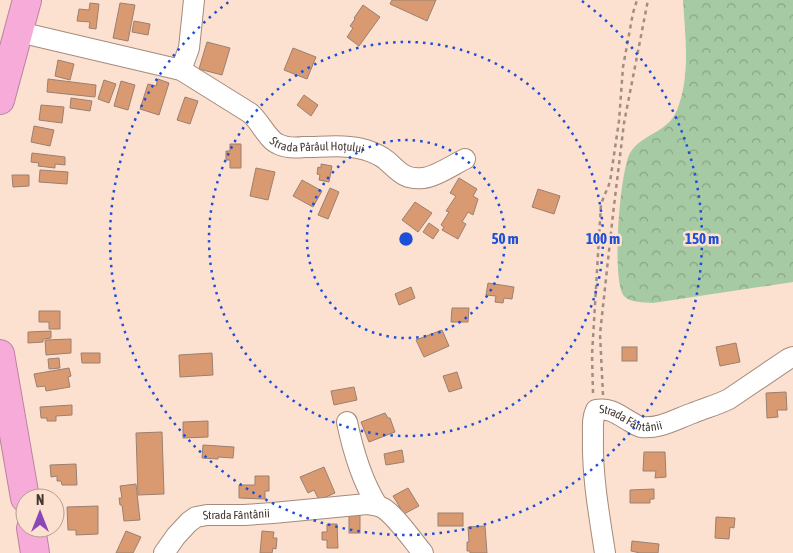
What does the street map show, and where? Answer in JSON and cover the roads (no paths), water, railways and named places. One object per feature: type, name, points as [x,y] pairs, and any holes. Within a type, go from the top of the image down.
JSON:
[{"type":"highway","points":[[0,100],[28,0]]},
{"type":"highway","points":[[0,354],[23,488]]},
{"type":"highway","points":[[33,538],[35,553]]},
{"type":"street","points":[[182,70],[189,48],[194,0]]},
{"type":"street","name":"Strada Pârâul Hoțului","points":[[20,32],[182,70],[250,113],[256,118],[271,139],[282,146],[293,148],[351,147],[367,150],[385,159],[404,176],[412,178],[434,175],[465,159]]},
{"type":"street","name":"Strada Fântânii","points":[[605,553],[595,486],[593,416],[600,409],[611,410],[639,427],[654,427],[668,423],[729,399],[793,357]]},
{"type":"street","points":[[346,422],[352,448],[369,492],[377,505],[384,508],[392,516],[423,553]]},
{"type":"street","name":"Strada Fântânii","points":[[164,553],[182,528],[196,517],[207,515],[273,514],[358,504],[377,505]]}]
